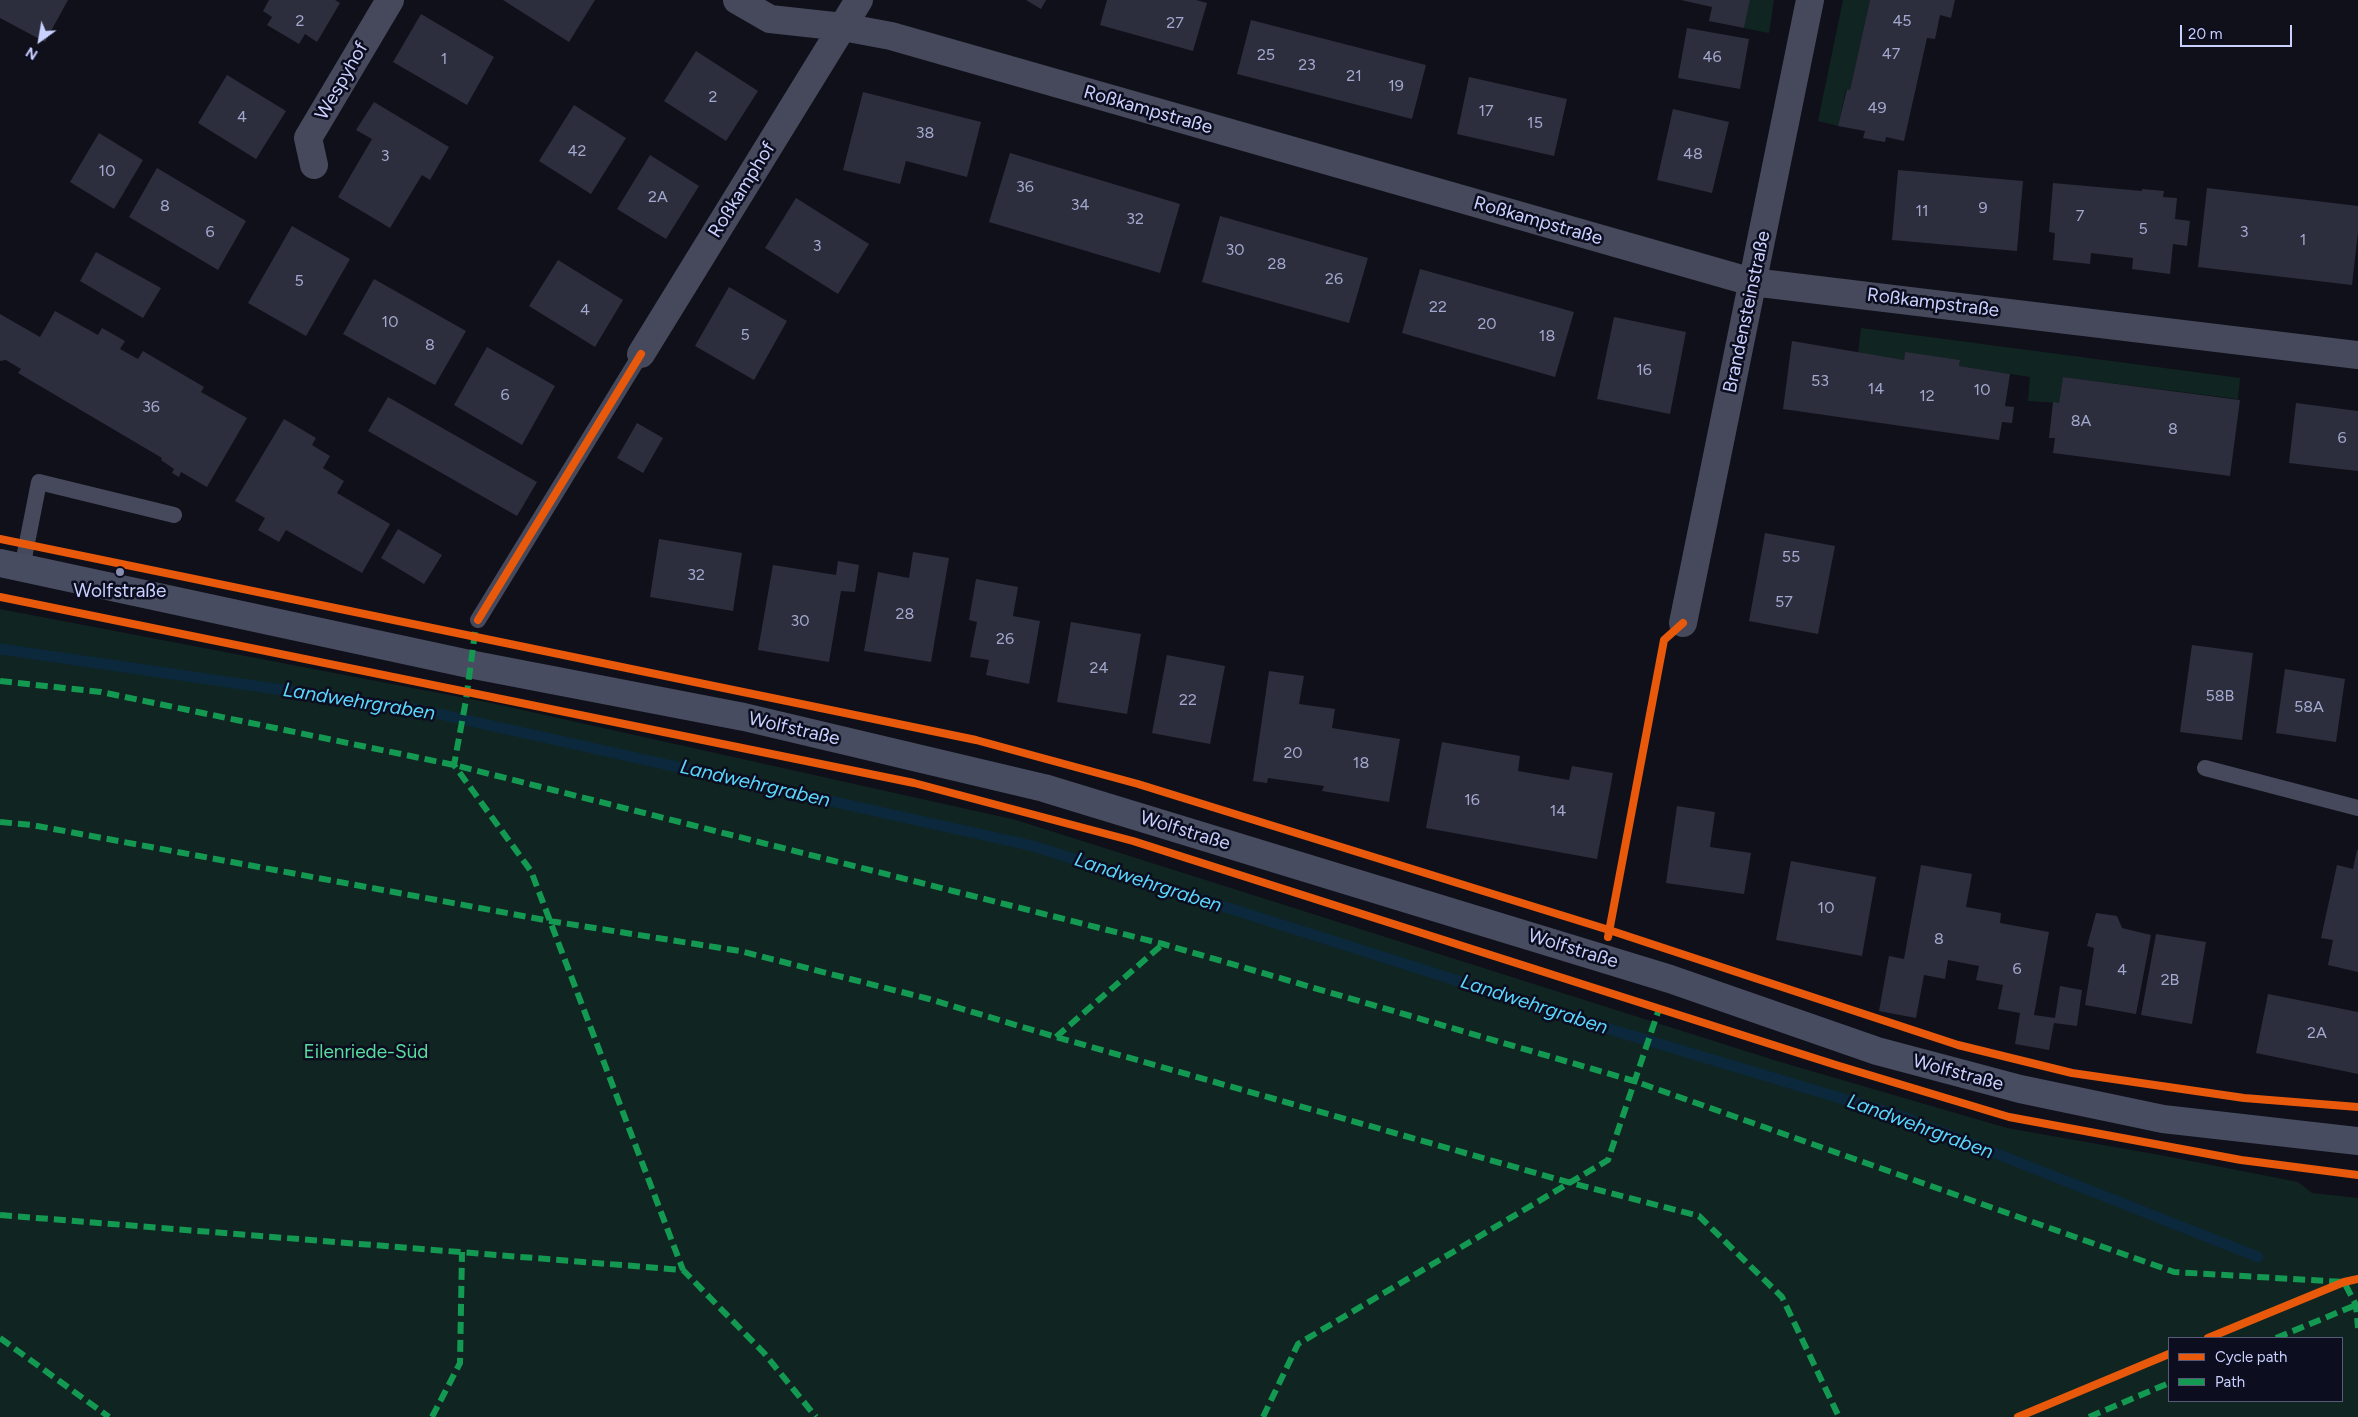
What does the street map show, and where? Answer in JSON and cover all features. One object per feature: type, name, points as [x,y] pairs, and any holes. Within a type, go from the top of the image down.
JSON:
[{"type":"street","name":"Wespyhof","points":[[314,166],[308,138],[390,0]]},
{"type":"street","name":"Roßkampstraße","points":[[736,0],[770,19],[843,27],[911,42],[1752,282],[2358,355]]},
{"type":"street","name":"Roßkamphof","points":[[641,354],[858,0]]},
{"type":"street","name":"Brandensteinstraße","points":[[1684,623],[1810,0]]},
{"type":"street","name":"Wolfstraße","points":[[11,565],[469,664],[744,718],[1044,788],[1660,976],[1877,1050],[2020,1089],[2163,1119],[2358,1141]]},
{"type":"lane","points":[[478,620],[641,354]]},
{"type":"lane","points":[[11,565],[39,482],[174,515]]},
{"type":"lane","points":[[2205,768],[2358,808]]},
{"type":"green space","points":[[1750,0],[1774,0],[1769,33],[1744,28]]},
{"type":"green space","points":[[1843,0],[1870,0],[1850,90],[1846,89],[1838,126],[1818,121]]},
{"type":"green space","points":[[1861,328],[2240,378],[2238,399],[2063,377],[2059,403],[2028,401],[2030,377],[1959,366],[1960,360],[1905,353],[1904,360],[1858,353]]},
{"type":"green space","name":"Eilenriede-Süd","points":[[0,609],[491,703],[1016,820],[1777,1061],[2007,1128],[2298,1182],[2312,1193],[2358,1198],[2358,1417],[0,1417]]},
{"type":"building","points":[[0,0],[68,0],[45,42],[0,18]]},
{"type":"building","points":[[269,0],[335,0],[340,3],[317,42],[305,34],[299,44],[267,25],[272,17],[263,11]]},
{"type":"building","points":[[503,0],[595,0],[569,42]]},
{"type":"building","points":[[1026,0],[1046,0],[1041,9]]},
{"type":"building","points":[[1107,0],[1196,0],[1207,3],[1193,51],[1100,25]]},
{"type":"building","points":[[1681,0],[1750,0],[1744,28],[1709,21],[1712,7]]},
{"type":"building","points":[[1870,0],[1955,0],[1951,18],[1940,15],[1935,39],[1927,38],[1904,141],[1886,137],[1885,142],[1863,138],[1865,131],[1838,126],[1847,89],[1850,90]]},
{"type":"building","points":[[421,14],[494,57],[467,105],[393,62]]},
{"type":"building","points":[[1251,20],[1426,65],[1412,119],[1237,74]]},
{"type":"building","points":[[1687,28],[1749,39],[1740,89],[1678,78]]},
{"type":"building","points":[[696,51],[758,91],[726,141],[664,101]]},
{"type":"building","points":[[227,75],[286,111],[256,159],[198,123]]},
{"type":"building","points":[[1469,77],[1567,99],[1554,156],[1457,134]]},
{"type":"building","points":[[863,92],[981,122],[967,177],[906,161],[900,184],[843,170]]},
{"type":"building","points":[[374,102],[449,147],[430,180],[422,175],[390,228],[338,197],[372,139],[356,130]]},
{"type":"building","points":[[574,105],[626,138],[591,194],[539,161]]},
{"type":"building","points":[[1673,109],[1729,122],[1712,193],[1657,180]]},
{"type":"building","points":[[99,133],[143,160],[114,209],[70,182]]},
{"type":"building","points":[[1010,153],[1180,204],[1160,273],[989,222]]},
{"type":"building","points":[[650,155],[699,186],[666,239],[617,209]]},
{"type":"building","points":[[157,168],[246,221],[218,270],[129,217]]},
{"type":"building","points":[[1898,170],[2023,181],[2017,251],[1892,240]]},
{"type":"building","points":[[2053,183],[2142,191],[2142,189],[2164,191],[2163,197],[2177,198],[2175,219],[2190,221],[2187,246],[2173,244],[2170,274],[2132,269],[2133,258],[2091,253],[2090,264],[2053,260],[2055,233],[2049,232]]},
{"type":"building","points":[[2207,188],[2358,206],[2358,232],[2352,285],[2198,267]]},
{"type":"building","points":[[796,198],[869,244],[838,294],[765,248]]},
{"type":"building","points":[[1220,216],[1368,258],[1349,323],[1202,282]]},
{"type":"building","points":[[292,226],[350,259],[306,336],[248,303]]},
{"type":"building","points":[[96,252],[161,288],[143,318],[80,281]]},
{"type":"building","points":[[558,260],[623,300],[595,347],[529,306]]},
{"type":"building","points":[[1420,269],[1574,312],[1555,377],[1402,333]]},
{"type":"building","points":[[374,279],[466,331],[435,385],[343,334]]},
{"type":"building","points":[[729,287],[787,321],[754,380],[695,346]]},
{"type":"building","points":[[55,311],[98,335],[102,328],[125,341],[120,349],[138,359],[143,351],[204,387],[201,392],[247,418],[207,487],[181,472],[179,477],[172,473],[174,469],[161,460],[162,458],[18,373],[21,369],[6,360],[0,361],[0,314],[40,337]]},
{"type":"building","points":[[1614,317],[1686,332],[1670,414],[1597,399]]},
{"type":"building","points":[[1792,341],[1904,360],[1905,352],[1960,360],[1959,366],[2010,374],[2005,406],[2014,407],[2012,423],[2002,422],[1999,440],[1783,409]]},
{"type":"building","points":[[487,347],[555,386],[522,445],[454,405]]},
{"type":"building","points":[[2063,377],[2240,400],[2230,476],[2053,453],[2055,438],[2049,438],[2053,402],[2059,403]]},
{"type":"building","points":[[388,397],[537,482],[517,516],[368,431]]},
{"type":"building","points":[[2296,403],[2358,411],[2358,471],[2289,463]]},
{"type":"building","points":[[284,419],[316,438],[312,445],[330,456],[323,468],[344,481],[337,493],[390,524],[362,573],[286,530],[279,542],[258,530],[265,518],[235,501]]},
{"type":"building","points":[[637,423],[663,438],[643,473],[617,458]]},
{"type":"building","points":[[398,529],[442,555],[424,584],[381,558]]},
{"type":"building","points":[[1765,533],[1835,546],[1818,634],[1749,621]]},
{"type":"building","points":[[659,539],[742,553],[733,611],[650,597]]},
{"type":"building","points":[[913,552],[949,558],[931,662],[864,651],[878,572],[909,578]]},
{"type":"building","points":[[838,561],[859,565],[855,592],[841,591],[829,662],[758,650],[773,565],[836,575]]},
{"type":"building","points":[[976,579],[1018,587],[1013,616],[1040,621],[1029,684],[986,675],[989,660],[970,657],[977,622],[969,620]]},
{"type":"building","points":[[1071,622],[1141,634],[1127,714],[1057,702]]},
{"type":"building","points":[[2192,645],[2253,653],[2242,740],[2180,732]]},
{"type":"building","points":[[1167,655],[1225,666],[1210,744],[1152,733]]},
{"type":"building","points":[[2285,669],[2345,679],[2336,742],[2276,733]]},
{"type":"building","points":[[1269,671],[1304,676],[1299,704],[1335,709],[1332,728],[1400,739],[1389,802],[1322,791],[1324,786],[1268,778],[1267,783],[1253,781]]},
{"type":"building","points":[[1442,742],[1520,756],[1518,771],[1569,780],[1572,766],[1613,773],[1597,859],[1426,828]]},
{"type":"building","points":[[1677,806],[1715,812],[1710,847],[1751,853],[1744,894],[1666,883]]},
{"type":"building","points":[[2357,850],[2358,972],[2328,965],[2333,940],[2321,938],[2337,865],[2353,869]]},
{"type":"building","points":[[1791,861],[1876,877],[1862,956],[1776,940]]},
{"type":"building","points":[[1921,865],[1972,874],[1966,907],[2001,913],[2000,923],[2049,932],[2034,1015],[2055,1018],[2060,986],[2082,990],[2077,1026],[2054,1023],[2049,1050],[2015,1044],[2020,1013],[1998,1009],[2003,985],[1976,980],[1979,966],[1948,960],[1945,979],[1924,975],[1916,1018],[1879,1011],[1889,956],[1904,959]]},
{"type":"building","points":[[2096,913],[2117,916],[2122,928],[2151,935],[2136,1014],[2085,1005],[2094,948],[2087,946]]},
{"type":"building","points":[[2156,934],[2206,942],[2192,1024],[2141,1015]]},
{"type":"building","points":[[2268,994],[2358,1012],[2358,1074],[2256,1053]]},
{"type":"waterway","name":"Landwehrgraben","points":[[0,649],[421,710],[1033,846],[1616,1031],[1904,1117],[2258,1257]]},
{"type":"marked path","points":[[475,632],[466,700],[454,765],[531,871],[683,1270]]},
{"type":"marked path","points":[[0,681],[101,692],[454,765],[1163,944],[1634,1081],[2174,1272],[2344,1282],[2356,1305],[2358,1328]]},
{"type":"marked path","points":[[0,822],[32,825],[550,921],[740,951],[929,999],[1056,1037],[1571,1183],[1699,1216],[1782,1297],[1839,1417]]},
{"type":"marked path","points":[[1056,1037],[1163,944]]},
{"type":"marked path","points":[[1263,1417],[1298,1344],[1608,1160],[1659,1009]]},
{"type":"marked path","points":[[0,1215],[683,1270],[764,1353],[816,1417]]},
{"type":"marked path","points":[[432,1417],[460,1363],[462,1252]]},
{"type":"marked path","points":[[2278,1337],[2356,1305]]},
{"type":"marked path","points":[[0,1338],[109,1417]]},
{"type":"marked path","points":[[2089,1417],[2168,1383]]},
{"type":"cycle path","points":[[478,620],[641,354]]},
{"type":"cycle path","points":[[0,539],[976,740],[1138,784],[1609,930],[1958,1045],[2072,1073],[2244,1098],[2358,1107]]},
{"type":"cycle path","points":[[0,597],[914,783],[1133,841],[1836,1065],[2009,1117],[2241,1160],[2358,1175]]},
{"type":"cycle path","points":[[1608,937],[1664,640],[1683,623]]},
{"type":"cycle path","points":[[2210,1337],[2344,1282],[2358,1279]]},
{"type":"cycle path","points":[[2018,1417],[2168,1354]]},
{"type":"place","name":"Wolfstraße","points":[[120,572]]}]
